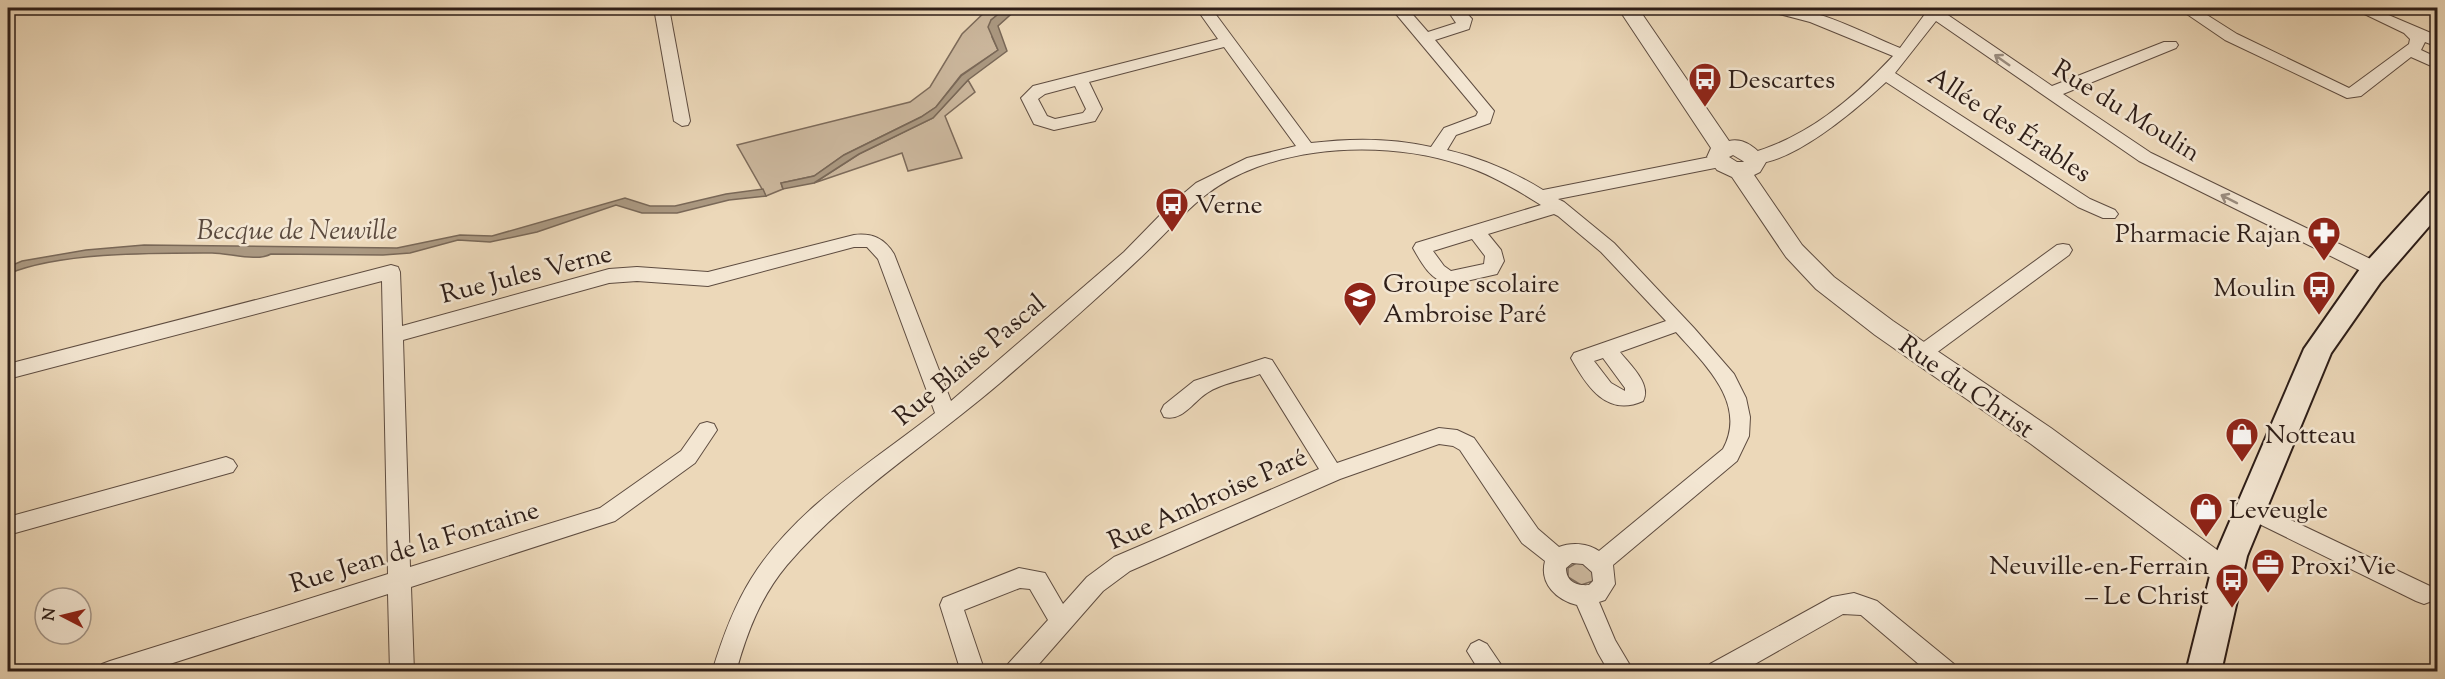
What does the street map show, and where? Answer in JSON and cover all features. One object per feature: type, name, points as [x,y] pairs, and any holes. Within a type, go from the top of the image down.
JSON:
[{"type":"main road","points":[[2210,669],[2225,572],[2318,349],[2338,317],[2438,199]]},
{"type":"street","points":[[660,8],[682,121]]},
{"type":"street","points":[[1204,8],[1307,149]]},
{"type":"street","points":[[1399,8],[1486,111],[1484,119],[1446,133],[1437,153]]},
{"type":"street","points":[[1423,39],[1464,26],[1464,19],[1454,8]]},
{"type":"street","name":"Rue du Christ","points":[[1628,8],[1734,160],[1784,237],[1813,273],[1921,354],[2051,444],[2225,572]]},
{"type":"street","points":[[1773,8],[1815,19],[1903,55]]},
{"type":"street","points":[[2186,8],[2230,37],[2347,93],[2355,92],[2419,42],[2409,29]]},
{"type":"street","points":[[2360,8],[2438,42]]},
{"type":"street","points":[[1476,232],[1551,201],[1783,150],[1812,134],[1885,74],[1903,55],[1932,9]]},
{"type":"street","name":"Rue du Moulin","points":[[1932,9],[2145,157],[2376,270]]},
{"type":"street","points":[[1080,79],[1228,41]]},
{"type":"street","points":[[2050,93],[2170,45]]},
{"type":"street","points":[[2410,51],[2438,64]]},
{"type":"street","name":"Allée des Érables","points":[[1885,74],[2084,203],[2109,214]]},
{"type":"street","name":"Rue Blaise Pascal","points":[[724,672],[739,620],[753,592],[791,543],[831,506],[1039,339],[1089,291],[1137,252],[1203,187],[1247,165],[1307,149],[1366,145],[1437,153],[1482,165],[1551,201],[1614,252],[1733,388],[1741,418],[1739,437],[1730,456],[1628,542],[1599,563]]},
{"type":"street","name":"Rue Jules Verne","points":[[394,335],[609,276],[637,274],[708,279],[854,241],[869,240],[879,245],[887,259],[946,415]]},
{"type":"street","points":[[1921,354],[2063,250]]},
{"type":"street","points":[[8,371],[391,273],[402,672]]},
{"type":"street","points":[[1607,349],[1678,324]]},
{"type":"street","points":[[1171,411],[1201,386],[1265,365],[1332,473]]},
{"type":"street","name":"Rue Jean de la Fontaine","points":[[123,670],[607,515],[688,457],[707,429]]},
{"type":"street","name":"Rue Ambroise Paré","points":[[1020,670],[1060,621],[1095,584],[1122,564],[1332,473],[1439,436],[1457,438],[1473,452],[1530,536],[1558,560]]},
{"type":"street","points":[[8,526],[226,466]]},
{"type":"street","points":[[2251,510],[2424,594]]},
{"type":"street","points":[[1568,553],[1581,553],[1599,563],[1605,573],[1605,584],[1597,593],[1586,596],[1572,593],[1561,586],[1555,575],[1558,560],[1568,553]]},
{"type":"street","points":[[973,672],[951,605],[1019,578],[1037,580],[1060,621]]},
{"type":"street","points":[[1586,596],[1598,629],[1622,672]]},
{"type":"street","points":[[1718,672],[1840,604],[1849,603],[1869,608],[1940,670]]},
{"type":"street","points":[[1479,651],[1494,672]]},
{"type":"shaded area","points":[[989,8],[1006,8],[991,20],[992,37],[998,50],[961,75],[936,107],[921,117],[844,155],[814,176],[781,183],[783,189],[766,196],[737,145],[910,102],[930,87],[962,34]]},
{"type":"shaded area","points":[[1006,8],[1018,8],[998,26],[1007,51],[968,80],[933,118],[859,154],[814,183],[783,189],[781,183],[814,176],[844,155],[921,117],[936,107],[961,76],[998,50],[988,27],[991,20]]},
{"type":"shaded area","points":[[968,80],[975,92],[945,116],[962,158],[908,171],[902,153],[814,183],[859,154],[933,118]]},
{"type":"shaded area","points":[[763,189],[766,196],[729,200],[677,213],[642,213],[616,205],[537,232],[490,242],[458,240],[410,253],[383,255],[271,254],[258,257],[212,253],[108,255],[54,261],[8,274],[8,267],[22,261],[86,250],[144,245],[397,248],[460,235],[492,236],[625,198],[650,206],[675,206],[726,194]]},
{"type":"shaded area","points":[[1578,562],[1592,568],[1593,581],[1581,585],[1568,577],[1568,568]]},
{"type":"place","name":"Descartes","points":[[1705,108]]},
{"type":"place","name":"Verne","points":[[1172,233]]},
{"type":"place","name":"Pharmacie Rajan","points":[[2324,262]]},
{"type":"place","name":"Moulin","points":[[2319,316]]},
{"type":"place","name":"Groupe scolaire Ambroise Paré","points":[[1360,327]]},
{"type":"place","name":"Notteau","points":[[2242,463]]},
{"type":"place","name":"Leveugle","points":[[2206,538]]},
{"type":"place","name":"Proxi'Vie","points":[[2268,594]]},
{"type":"place","name":"Neuville-en-Ferrain – Le Christ","points":[[2232,609]]},
{"type":"water label","name":"Becque de Neuville","points":[[297,230]]}]
